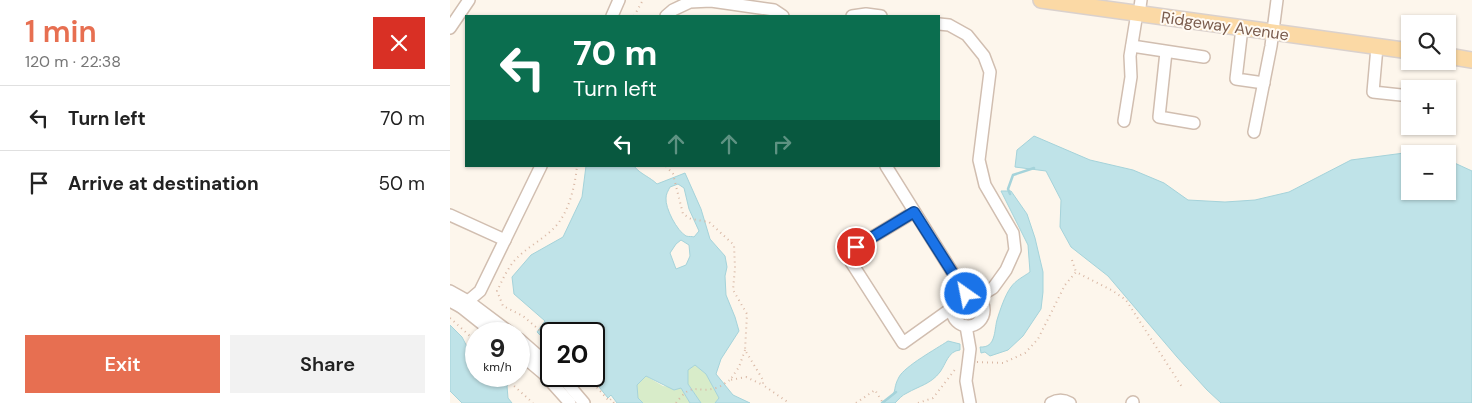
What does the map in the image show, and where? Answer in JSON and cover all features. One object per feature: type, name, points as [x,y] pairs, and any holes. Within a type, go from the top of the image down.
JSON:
[{"type":"main road","name":"Ridgeway Avenue","points":[[1040,0],[1139,9],[1242,28],[1401,50]]},
{"type":"main road","points":[[1456,57],[1472,60]]},
{"type":"street","points":[[450,28],[469,0]]},
{"type":"street","points":[[612,15],[619,0]]},
{"type":"street","points":[[1254,132],[1277,0]]},
{"type":"street","points":[[667,15],[690,2],[711,1],[774,10],[782,15]]},
{"type":"street","points":[[1124,121],[1131,77],[1130,56],[1139,9]]},
{"type":"street","points":[[859,15],[874,15]]},
{"type":"street","points":[[914,212],[856,247],[852,253],[851,262],[903,343],[952,308],[956,300],[993,288],[1006,270],[1014,250],[1012,233],[985,185],[979,160],[990,72],[984,56],[966,35],[948,25],[940,24]]},
{"type":"street","points":[[1242,28],[1236,79],[1264,83]]},
{"type":"street","points":[[1132,46],[1204,57]]},
{"type":"street","points":[[1377,47],[1373,92],[1401,95]]},
{"type":"street","points":[[1166,52],[1159,117],[1194,123]]},
{"type":"street","points":[[465,304],[480,291],[542,167]]},
{"type":"street","points":[[887,167],[914,212],[972,296],[984,306],[984,315],[977,324],[966,326],[955,319],[952,308]]},
{"type":"street","points":[[450,215],[505,240]]},
{"type":"street","points":[[450,291],[483,322]]},
{"type":"street","points":[[450,301],[465,304],[493,322]]},
{"type":"street","points":[[966,326],[970,349],[966,381],[970,403]]},
{"type":"street","points":[[530,349],[540,358]]},
{"type":"street","points":[[530,362],[544,374],[570,403]]},
{"type":"street","points":[[570,387],[584,403]]},
{"type":"street","points":[[1051,403],[1055,400],[1063,400],[1070,403]]},
{"type":"path","points":[[635,15],[643,0]]},
{"type":"path","points":[[540,331],[523,316],[504,306],[497,291],[513,262],[554,227],[564,213],[572,193],[577,167]]},
{"type":"path","points":[[667,167],[673,174],[683,214],[691,219],[709,222],[734,245],[735,268],[732,290],[746,314],[745,350],[739,368],[730,380]]},
{"type":"path","points":[[1072,260],[1076,272],[1113,291],[1126,300],[1182,386]]},
{"type":"path","points":[[918,403],[933,398],[960,363],[969,361],[1003,363],[1025,353],[1038,339],[1065,286],[1076,272]]},
{"type":"path","points":[[450,318],[465,332]]},
{"type":"path","points":[[745,350],[763,385]]},
{"type":"path","points":[[676,403],[692,389],[715,388],[730,380],[746,377],[763,385],[789,403]]},
{"type":"path","points":[[514,387],[533,403]]},
{"type":"path","points":[[597,387],[610,402],[612,399],[614,403]]},
{"type":"path","points":[[856,403],[875,390],[882,402]]},
{"type":"green space","points":[[695,365],[706,374],[719,398],[715,403],[701,403],[688,384],[688,370]]},
{"type":"green space","points":[[646,376],[663,386],[681,388],[690,403],[643,403],[638,398],[637,385]]},
{"type":"water","points":[[1034,136],[1090,160],[1133,170],[1164,183],[1188,200],[1225,202],[1255,200],[1289,192],[1351,160],[1401,153],[1401,200],[1456,200],[1456,164],[1472,171],[1472,403],[1221,403],[1177,357],[1108,276],[1071,247],[1060,227],[1061,200],[1046,171],[1015,167],[1017,150]]},
{"type":"water","points":[[586,167],[635,167],[657,184],[685,173],[701,209],[710,239],[725,256],[727,267],[725,276],[726,295],[739,331],[721,359],[716,374],[733,395],[750,403],[715,403],[719,398],[706,374],[695,365],[688,370],[688,384],[701,403],[690,403],[681,388],[674,390],[646,376],[637,385],[638,398],[643,403],[617,403],[611,395],[608,398],[599,387],[605,387],[605,322],[544,322],[514,294],[512,277],[531,255],[563,237],[582,197]],"holes":[[[678,184],[684,188],[689,209],[699,231],[694,237],[686,236],[675,224],[666,202],[667,192],[670,187]],[[681,240],[689,245],[690,256],[686,265],[676,269],[670,253]]]},
{"type":"water","points":[[1001,191],[1011,191],[1027,214],[1043,272],[1043,292],[1041,309],[1023,336],[1008,350],[990,356],[985,352],[981,353],[980,347],[985,347],[992,342],[1001,307],[1011,287],[1017,280],[1030,272],[1028,245]]},
{"type":"water","points":[[450,325],[465,343],[465,387],[507,387],[508,398],[512,403],[462,403],[450,391]]},
{"type":"water","points":[[948,341],[960,344],[960,350],[950,355],[936,376],[929,382],[904,395],[895,403],[883,403],[893,393],[902,373]]},
{"type":"waterway","points":[[1010,194],[1008,189],[1013,175],[1034,168]]},
{"type":"waterway","points":[[882,403],[896,392]]},
{"type":"route","points":[[856,247],[914,212],[966,294]]}]
